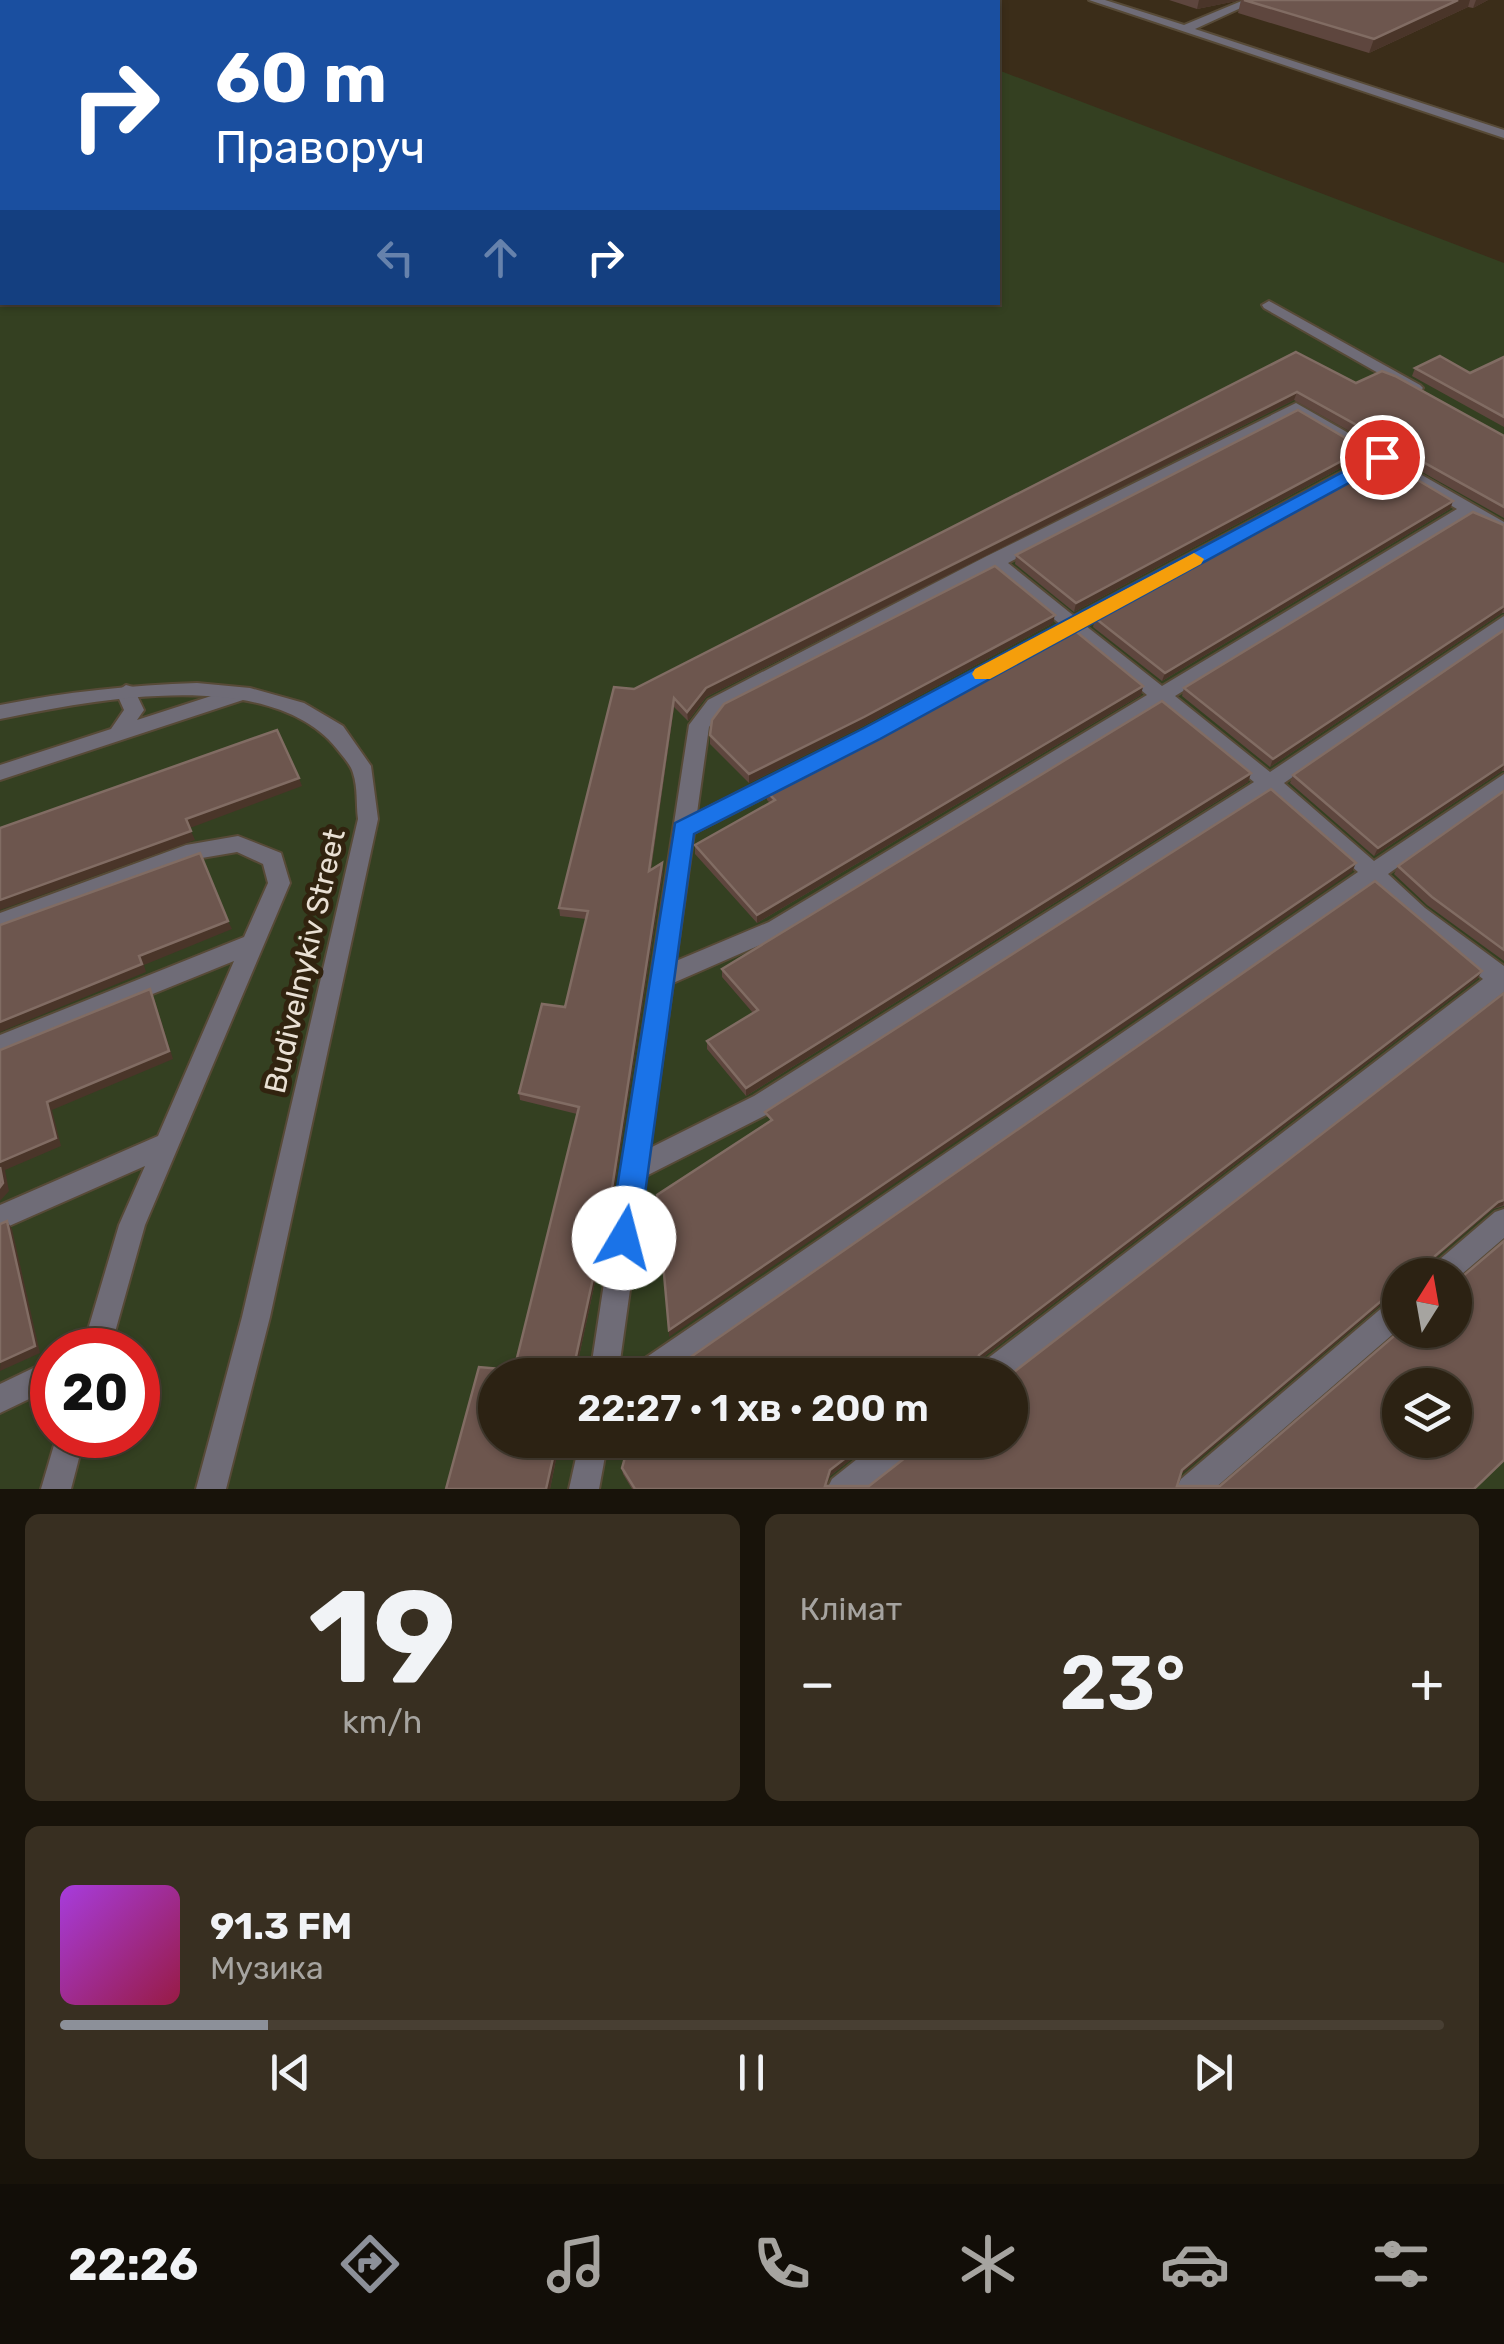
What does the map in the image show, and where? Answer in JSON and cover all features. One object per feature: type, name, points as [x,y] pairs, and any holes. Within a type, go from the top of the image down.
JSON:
[{"type":"street","points":[[1094,0],[1504,134]]},
{"type":"street","points":[[1185,30],[1253,0]]},
{"type":"street","points":[[1269,305],[1437,400]]},
{"type":"street","points":[[606,1358],[698,726],[715,705],[1296,408],[1504,529]]},
{"type":"street","points":[[683,829],[872,734],[1382,457]]},
{"type":"street","points":[[662,977],[777,928],[1470,508]]},
{"type":"street","points":[[993,560],[1270,783],[1417,914],[1503,979],[1011,1358]]},
{"type":"street","points":[[634,1168],[763,1104],[1270,783],[1504,622]]},
{"type":"street","name":"Budivelnykiv Street","points":[[0,712],[73,697],[126,692],[188,688],[239,694],[298,708],[338,731],[363,768],[368,820],[256,1317],[211,1489]]},
{"type":"street","points":[[120,731],[134,710],[126,692]]},
{"type":"street","points":[[0,773],[239,694]]},
{"type":"street","points":[[670,1358],[1504,782]]},
{"type":"street","points":[[0,922],[194,851],[238,844],[273,859],[279,883],[132,1225],[102,1328]]},
{"type":"street","points":[[0,1046],[252,944]]},
{"type":"street","points":[[0,1218],[166,1144]]},
{"type":"street","points":[[1460,1258],[1504,1221]]},
{"type":"street","points":[[1190,1489],[1382,1325]]},
{"type":"street","points":[[0,1399],[30,1385]]},
{"type":"street","points":[[56,1489],[65,1458]]},
{"type":"street","points":[[584,1489],[590,1458]]},
{"type":"street","points":[[842,1489],[882,1458]]},
{"type":"green space","points":[[1000,71],[1504,263],[1504,1489],[0,1489],[0,305],[1000,305]]},
{"type":"building","points":[[1244,0],[1458,0],[1374,39]]},
{"type":"building","points":[[1296,352],[1356,383],[1382,371],[1395,376],[1504,436],[1504,507],[1297,392],[706,688],[687,712],[674,698],[649,871],[662,863],[611,1195],[576,1358],[517,1358],[579,1107],[519,1093],[542,1004],[565,1007],[588,911],[559,908],[614,687],[634,689]]},
{"type":"building","points":[[1440,356],[1470,373],[1504,357],[1504,417],[1415,368]]},
{"type":"building","points":[[1298,410],[1364,449],[1076,603],[1016,555]]},
{"type":"building","points":[[1384,460],[1453,501],[1165,673],[1095,618]]},
{"type":"building","points":[[1473,512],[1504,525],[1504,606],[1273,759],[1184,688]]},
{"type":"building","points":[[995,566],[1055,615],[749,774],[710,735],[712,720],[724,704]]},
{"type":"building","points":[[1073,629],[1143,686],[757,915],[695,845],[775,800],[767,792]]},
{"type":"building","points":[[1504,630],[1504,764],[1378,848],[1293,775]]},
{"type":"building","points":[[1162,701],[1251,773],[746,1088],[707,1041],[758,1010],[722,969]]},
{"type":"building","points":[[277,730],[299,778],[186,819],[191,831],[0,900],[0,828]]},
{"type":"building","points":[[1271,789],[1356,863],[669,1330],[657,1195],[772,1120],[765,1112]]},
{"type":"building","points":[[1504,791],[1504,950],[1432,897],[1398,866]]},
{"type":"building","points":[[200,853],[228,921],[139,956],[142,964],[0,1022],[0,925]]},
{"type":"building","points":[[1375,881],[1482,971],[979,1355],[689,1358]]},
{"type":"building","points":[[150,989],[169,1051],[47,1102],[56,1138],[0,1162],[0,1050]]},
{"type":"building","points":[[1504,993],[1504,1200],[1434,1258],[1382,1258],[1382,1300],[1182,1470],[1177,1486],[1220,1486],[1382,1346],[1472,1348],[1472,1268],[1504,1241],[1504,1460],[1474,1489],[635,1489],[622,1468],[625,1458],[846,1458],[830,1470],[825,1486],[869,1486],[905,1458],[1028,1458],[1028,1361]]},
{"type":"building","points":[[7,1221],[31,1328],[30,1348],[0,1362],[0,1224]]},
{"type":"building","points":[[478,1371],[478,1458],[553,1458],[546,1489],[446,1489]]},
{"type":"slow traffic","points":[[982,674],[1194,559]]},
{"type":"route","points":[[624,1238],[683,829],[872,734],[1382,457]]}]
